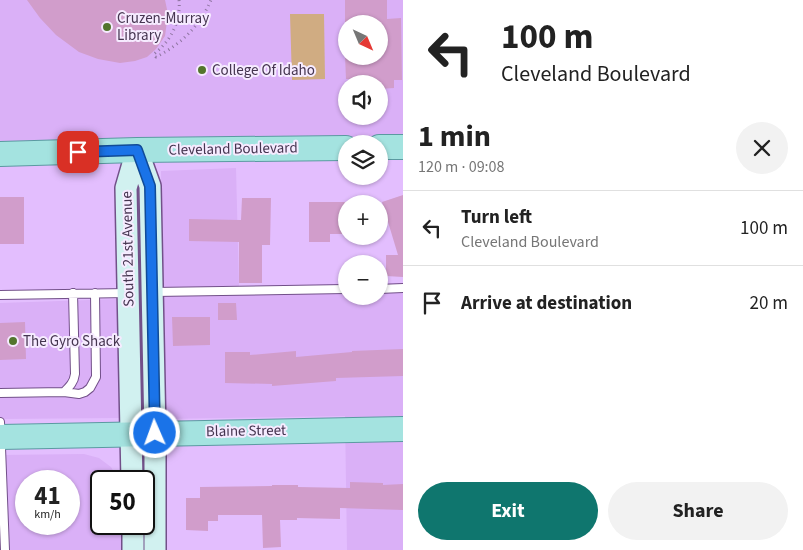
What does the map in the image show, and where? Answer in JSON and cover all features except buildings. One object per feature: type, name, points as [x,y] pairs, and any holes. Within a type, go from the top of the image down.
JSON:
[{"type":"main road","points":[[388,148],[403,147]]},
{"type":"main road","name":"Cleveland Boulevard","points":[[0,154],[137,150],[338,148]]},
{"type":"main road","name":"South 21st Avenue","points":[[137,150],[150,186],[155,433],[155,550]]},
{"type":"main road","name":"South 21st Avenue","points":[[132,470],[126,188],[137,150]]},
{"type":"main road","name":"Blaine Street","points":[[0,432],[132,434],[403,429]]},
{"type":"main road","points":[[133,535],[133,550]]},
{"type":"lane","points":[[388,289],[403,288]]},
{"type":"lane","points":[[152,292],[338,289]]},
{"type":"lane","points":[[0,393],[64,392],[79,394],[90,388],[96,377],[95,293]]},
{"type":"lane","points":[[0,294],[129,293]]},
{"type":"lane","points":[[64,392],[74,380],[75,374],[73,294]]},
{"type":"lane","points":[[0,432],[5,549]]},
{"type":"path","points":[[179,0],[173,33],[154,54],[156,57],[180,43],[191,32],[211,0]]},
{"type":"shaded area","name":"College Of Idaho","points":[[0,0],[403,0],[403,147],[388,145],[388,135],[338,135],[338,144],[0,154]]},
{"type":"shaded area","points":[[290,14],[324,14],[325,79],[292,80]]},
{"type":"shaded area","points":[[236,168],[239,286],[338,284],[338,305],[388,305],[388,283],[403,283],[403,550],[347,550],[345,416],[164,419],[161,171]]},
{"type":"shaded area","points":[[119,299],[120,418],[0,419],[0,303]]},
{"type":"shaded area","points":[[84,454],[99,458],[111,467],[113,470],[90,470],[90,535],[122,535],[122,550],[0,550],[0,455]]},
{"type":"place","name":"Cruzen-Murray Library","points":[[107,27]]},
{"type":"place","name":"College Of Idaho","points":[[202,70]]},
{"type":"place","name":"The Gyro Shack","points":[[13,341]]},
{"type":"route","points":[[78,152],[137,150],[150,186],[155,433]]}]
